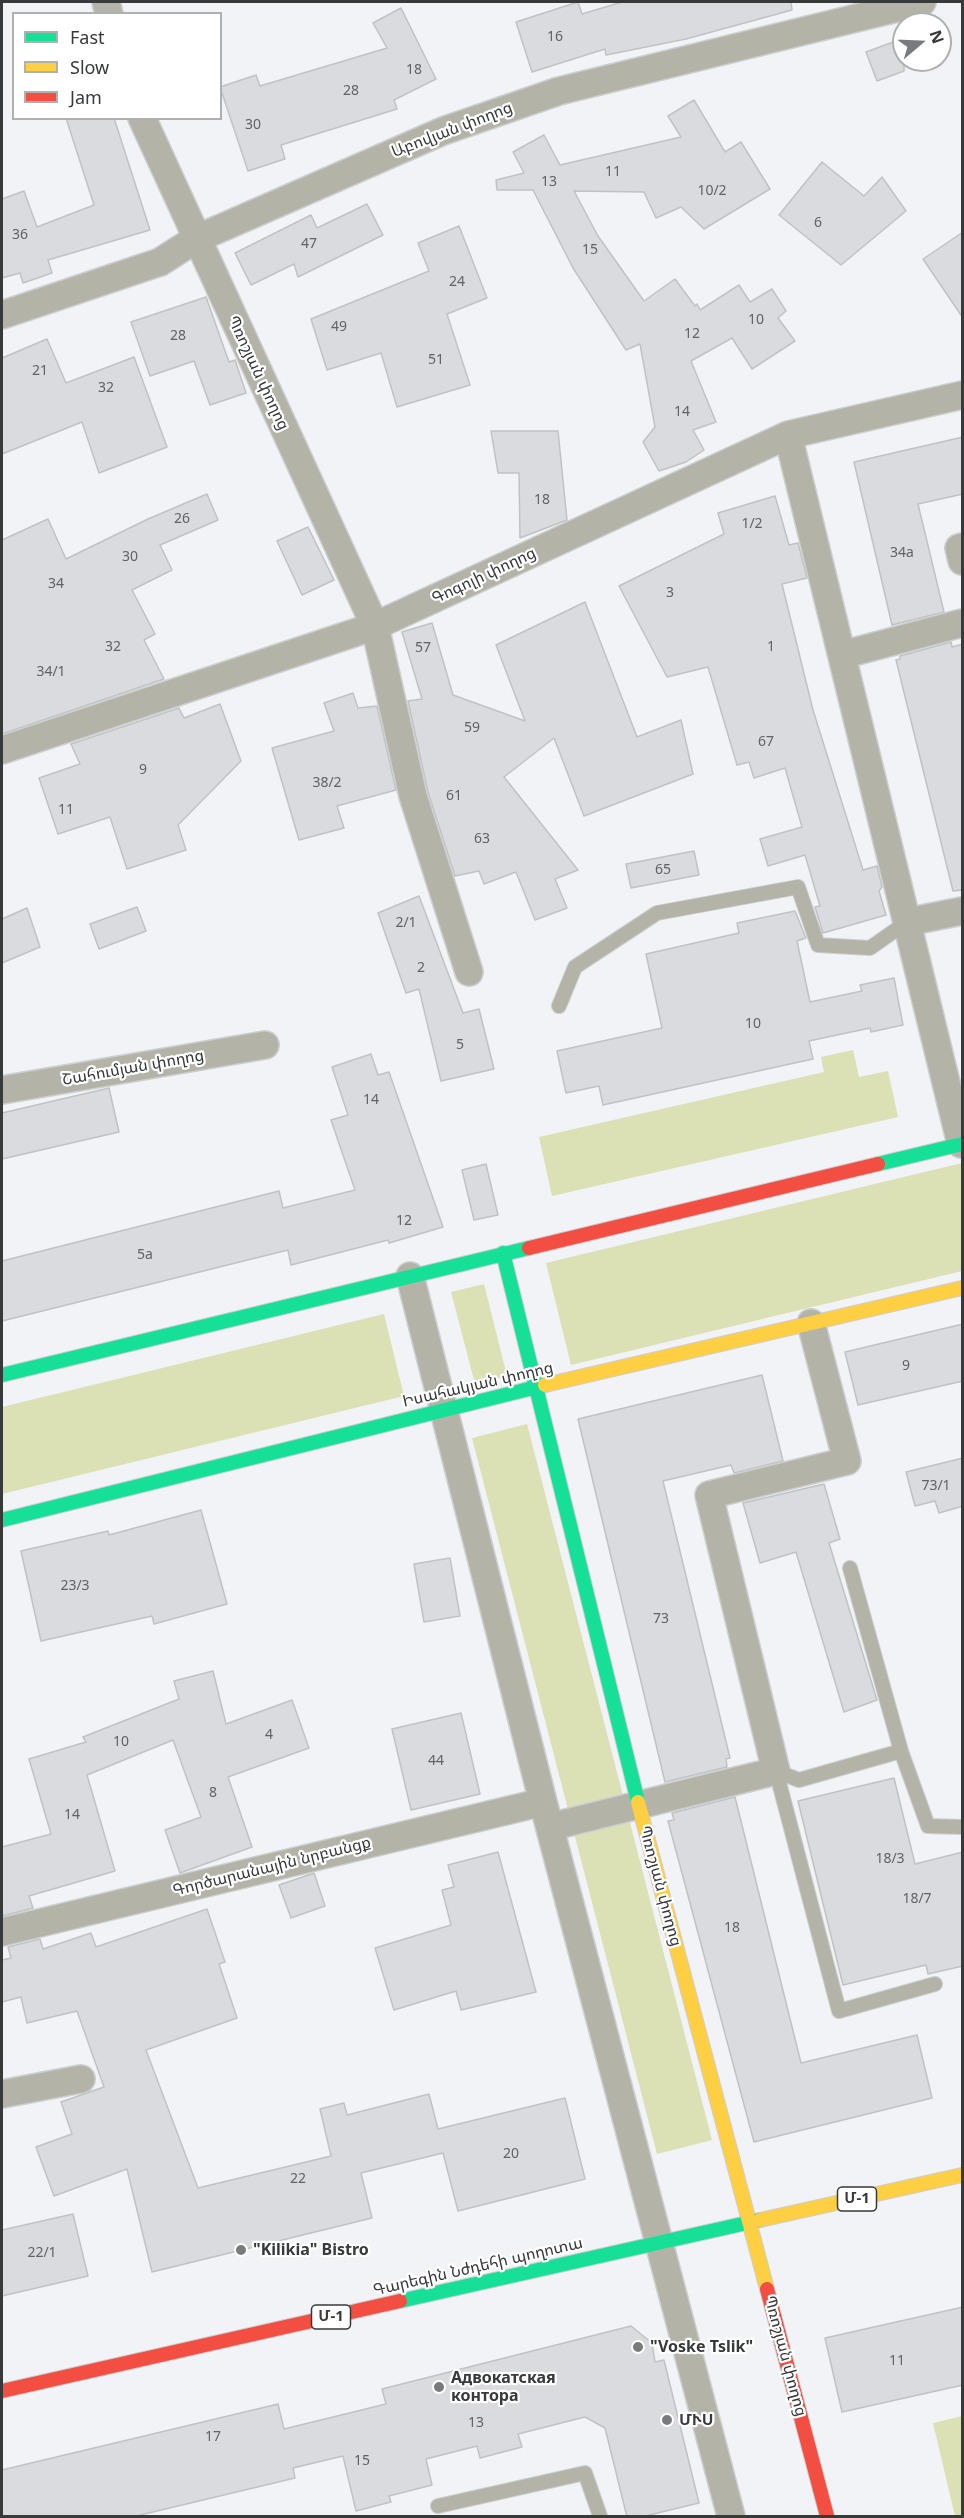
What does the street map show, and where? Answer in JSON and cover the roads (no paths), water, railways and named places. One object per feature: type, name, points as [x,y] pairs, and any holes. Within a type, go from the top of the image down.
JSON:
[{"type":"main road","points":[[2,1375],[962,1144]]},
{"type":"main road","name":"Պռոշյան փողոց","points":[[503,1253],[639,1807],[827,2517]]},
{"type":"main road","name":"Իսահակյան փողոց","points":[[2,1520],[444,1409],[963,1288]]},
{"type":"main road","name":"Գարեգին Նժդեհի պողոտա","points":[[2,2391],[963,2175]]},
{"type":"street","name":"Աբովյան փողոց","points":[[2,315],[160,262],[196,239],[443,131],[559,91],[922,2]]},
{"type":"street","name":"Պռոշյան փողոց","points":[[143,120],[375,626],[413,796],[470,972]]},
{"type":"street","name":"Գոգոլի փողոց","points":[[2,750],[375,626],[788,435],[963,394]]},
{"type":"street","points":[[788,435],[962,1144]]},
{"type":"street","points":[[963,547],[959,548],[963,561]]},
{"type":"street","points":[[842,655],[963,623]]},
{"type":"street","points":[[907,922],[963,911]]},
{"type":"street","name":"Շահումյան փողոց","points":[[2,1090],[265,1045]]},
{"type":"street","points":[[410,1276],[543,1802],[731,2517]]},
{"type":"street","points":[[550,1827],[639,1807],[776,1771],[710,1495],[847,1461],[811,1323]]},
{"type":"street","name":"Գործարանային նրբանցք","points":[[2,1932],[543,1802]]},
{"type":"street","points":[[2,2094],[81,2079]]},
{"type":"lane","points":[[559,1006],[575,967],[657,913],[798,887],[818,945],[870,948],[907,922]]},
{"type":"lane","points":[[850,1568],[902,1751],[928,1826],[963,1827]]},
{"type":"lane","points":[[776,1771],[799,1780],[902,1751]]},
{"type":"lane","points":[[776,1771],[839,2011],[935,1984]]},
{"type":"lane","points":[[438,2506],[585,2473],[600,2517]]},
{"type":"place","name":"\"Kilikia\" Bistro","points":[[241,2250]]},
{"type":"place","name":"\"Voske Tslik\"","points":[[638,2347]]},
{"type":"place","name":"Адвокатская контора","points":[[439,2387]]},
{"type":"place","name":"ՄՒՍ","points":[[667,2420]]}]
